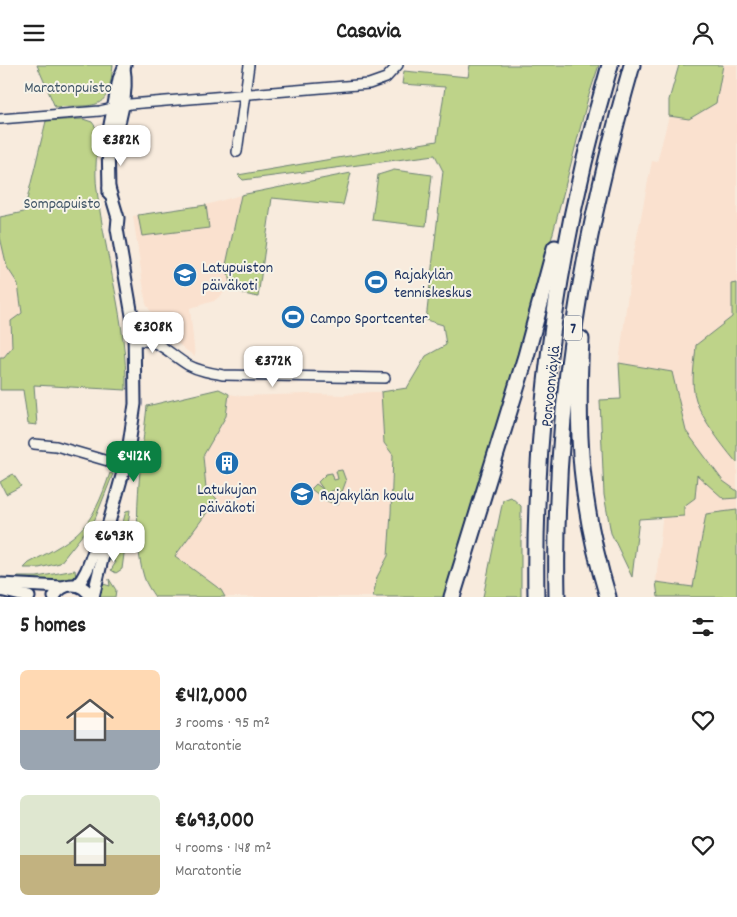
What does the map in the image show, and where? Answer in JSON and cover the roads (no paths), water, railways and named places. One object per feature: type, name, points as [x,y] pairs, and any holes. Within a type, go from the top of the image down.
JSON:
[{"type":"highway","name":"Porvoonväylä","points":[[536,597],[537,483],[544,395],[562,262],[580,176],[610,65]]},
{"type":"highway","name":"Porvoonväylä","points":[[557,597],[560,463],[568,367],[584,260],[605,160],[632,65]]},
{"type":"highway","points":[[452,597],[526,356],[551,266],[564,207],[580,176]]},
{"type":"highway","points":[[584,260],[579,381],[580,459],[589,528],[608,597]]},
{"type":"main road","points":[[92,597],[106,543],[108,526],[125,466],[135,404],[135,341],[117,229],[112,219],[108,199],[109,146],[116,136],[117,107],[127,81],[124,67]]},
{"type":"main road","points":[[77,585],[86,573],[101,533],[108,526]]},
{"type":"main road","points":[[0,585],[63,587],[77,585],[85,589],[92,597]]},
{"type":"main road","points":[[54,597],[63,587]]},
{"type":"main road","points":[[0,590],[29,597]]},
{"type":"street","points":[[237,152],[249,65]]},
{"type":"street","points":[[0,119],[369,84],[386,78],[398,65]]},
{"type":"street","points":[[135,341],[152,341],[188,365],[200,370],[223,375],[385,378]]},
{"type":"street","points":[[34,444],[56,446],[125,466]]},
{"type":"place","name":"Latupuiston päiväkoti","points":[[185,275]]},
{"type":"place","name":"Rajakylän tenniskeskus","points":[[376,282]]},
{"type":"place","name":"Campo Sportcenter","points":[[293,317]]},
{"type":"place","name":"Latukujan päiväkoti","points":[[227,463]]},
{"type":"place","name":"Rajakylän koulu","points":[[302,494]]},
{"type":"park label","name":"Maratonpuisto","points":[[68,86]]},
{"type":"park label","name":"Sompapuisto","points":[[62,202]]}]
